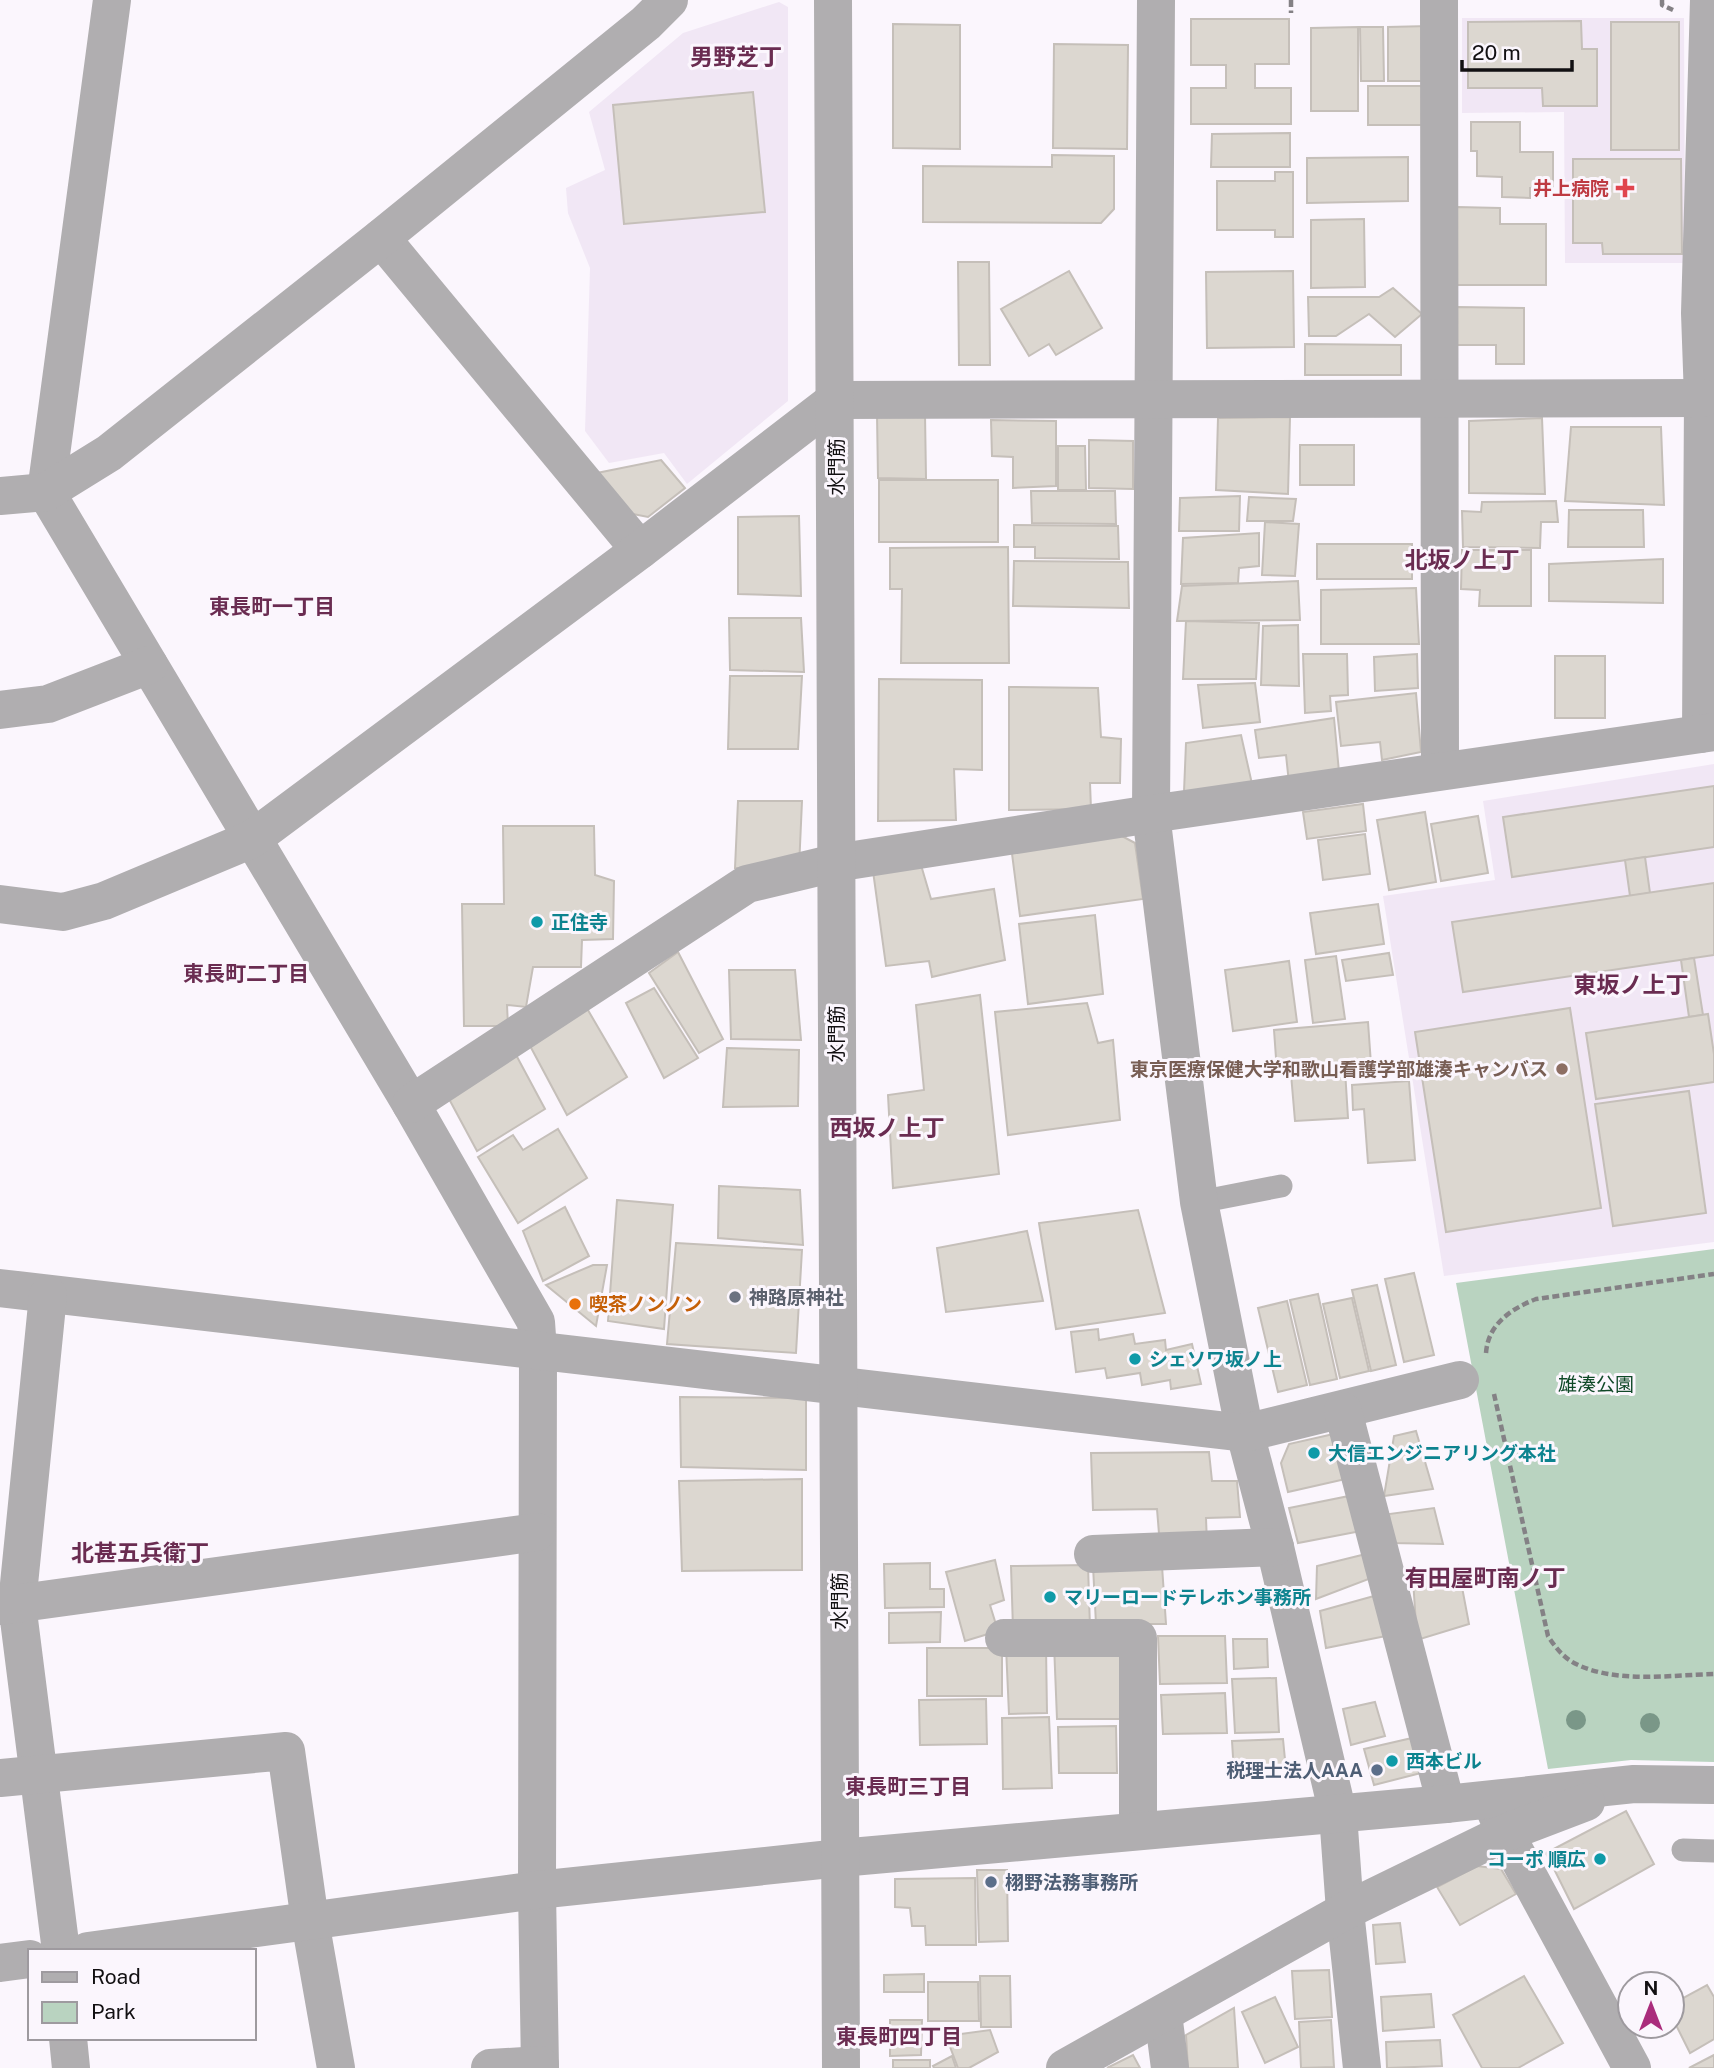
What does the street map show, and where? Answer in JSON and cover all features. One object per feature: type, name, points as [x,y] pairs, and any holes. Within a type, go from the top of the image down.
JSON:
[{"type":"street","points":[[112,0],[46,492],[411,1104],[536,1322],[540,2066],[489,2068]]},
{"type":"street","points":[[0,496],[46,492],[109,453],[381,238],[646,23],[670,0]]},
{"type":"street","name":"水門筋","points":[[833,0],[841,2068]]},
{"type":"street","points":[[1156,0],[1151,814],[1199,1202],[1245,1433],[1275,1547],[1338,1814],[1345,1911],[1362,2068]]},
{"type":"street","points":[[1439,0],[1440,770]]},
{"type":"street","points":[[411,1104],[747,884],[835,863],[1440,770],[1708,733],[1700,313],[1709,108],[1709,0]]},
{"type":"street","points":[[381,238],[640,550]]},
{"type":"street","points":[[0,904],[63,912],[104,901],[253,839],[640,550],[835,400],[1703,398]]},
{"type":"street","points":[[0,710],[48,704],[149,665]]},
{"type":"street","points":[[0,1288],[1245,1433],[1476,1382]]},
{"type":"street","points":[[48,1295],[15,1483],[9,1605],[38,1775],[61,1949]]},
{"type":"street","points":[[1343,1411],[1446,1804]]},
{"type":"street","points":[[9,1605],[537,1532]]},
{"type":"street","points":[[1093,1554],[1275,1547]]},
{"type":"street","points":[[1004,1638],[1138,1637],[1138,1831]]},
{"type":"street","points":[[0,1778],[286,1751],[310,1922],[336,2068]]},
{"type":"street","points":[[103,1949],[537,1891],[840,1858],[1446,1804],[1634,1784],[1714,1785]]},
{"type":"street","points":[[1065,2068],[1345,1911],[1504,1833],[1634,1784]]},
{"type":"street","points":[[1490,1799],[1504,1833],[1632,2068]]},
{"type":"street","points":[[0,1963],[28,1959]]},
{"type":"street","points":[[1163,2014],[1170,2068]]},
{"type":"street","points":[[68,2040],[71,2068]]},
{"type":"lane","points":[[1199,1202],[1281,1186]]},
{"type":"lane","points":[[1683,1850],[1714,1851]]},
{"type":"path","points":[[1291,0],[1291,13]]},
{"type":"path","points":[[1714,1274],[1536,1299],[1518,1306],[1494,1327],[1487,1341],[1486,1354],[1476,1382],[1548,1636],[1559,1651],[1574,1663],[1609,1676],[1714,1674]]},
{"type":"shaded area","points":[[779,2],[788,7],[788,401],[687,484],[664,453],[609,463],[585,431],[590,268],[568,213],[566,188],[605,170],[589,112],[683,33]]},
{"type":"shaded area","name":"井上病院","points":[[1462,18],[1684,18],[1685,263],[1565,263],[1564,112],[1462,113]]},
{"type":"shaded area","name":"東京医療保健大学和歌山看護学部雄湊キャンバス","points":[[1714,764],[1714,1242],[1444,1276],[1383,896],[1495,880],[1483,801]]},
{"type":"green space","name":"雄湊公園","points":[[1714,1249],[1714,1762],[1631,1760],[1548,1769],[1456,1283]]},
{"type":"building","points":[[1191,19],[1289,19],[1289,64],[1255,64],[1255,88],[1291,88],[1291,124],[1191,124],[1191,88],[1226,88],[1226,65],[1191,65]]},
{"type":"building","points":[[1581,21],[1582,49],[1597,49],[1597,106],[1543,106],[1542,88],[1468,88],[1468,22]]},
{"type":"building","points":[[1611,22],[1679,22],[1679,150],[1611,150]]},
{"type":"building","points":[[893,24],[960,25],[960,149],[893,148]]},
{"type":"building","points":[[1429,26],[1430,81],[1388,81],[1388,27]]},
{"type":"building","points":[[1358,27],[1358,111],[1311,111],[1311,28]]},
{"type":"building","points":[[1360,27],[1383,27],[1384,81],[1361,81]]},
{"type":"building","points":[[1054,44],[1128,45],[1127,149],[1053,148]]},
{"type":"building","points":[[1368,86],[1427,86],[1427,125],[1368,125]]},
{"type":"building","points":[[753,92],[765,212],[624,224],[613,105]]},
{"type":"building","points":[[1471,122],[1520,122],[1520,152],[1553,152],[1553,188],[1530,188],[1530,198],[1502,197],[1502,177],[1477,176],[1477,151],[1471,151]]},
{"type":"building","points":[[1290,133],[1290,167],[1211,167],[1212,134]]},
{"type":"building","points":[[1052,155],[1114,156],[1114,209],[1101,223],[923,222],[923,166],[1052,167]]},
{"type":"building","points":[[1408,157],[1408,201],[1307,203],[1307,158]]},
{"type":"building","points":[[1573,159],[1681,159],[1682,254],[1603,254],[1602,243],[1573,243]]},
{"type":"building","points":[[1275,172],[1293,172],[1293,237],[1275,237],[1275,230],[1217,230],[1217,181],[1275,181]]},
{"type":"building","points":[[1457,207],[1500,208],[1500,224],[1546,224],[1546,285],[1456,285]]},
{"type":"building","points":[[1364,219],[1365,287],[1311,288],[1311,220]]},
{"type":"building","points":[[958,262],[989,262],[990,365],[959,365]]},
{"type":"building","points":[[1069,271],[1102,328],[1056,355],[1049,344],[1029,356],[1001,309]]},
{"type":"building","points":[[1293,271],[1294,347],[1207,348],[1206,272]]},
{"type":"building","points":[[1393,288],[1422,314],[1395,337],[1369,314],[1336,336],[1309,336],[1308,297],[1379,297]]},
{"type":"building","points":[[1457,307],[1524,308],[1524,364],[1496,364],[1496,345],[1457,345]]},
{"type":"building","points":[[1305,344],[1401,345],[1401,375],[1305,375]]},
{"type":"building","points":[[877,414],[925,414],[926,479],[878,478]]},
{"type":"building","points":[[1290,417],[1288,494],[1216,490],[1218,418]]},
{"type":"building","points":[[1542,418],[1545,494],[1469,493],[1469,421]]},
{"type":"building","points":[[991,420],[1056,421],[1056,486],[1013,488],[1013,457],[992,456]]},
{"type":"building","points":[[1571,427],[1661,427],[1664,505],[1565,501]]},
{"type":"building","points":[[1089,440],[1133,441],[1133,489],[1089,488]]},
{"type":"building","points":[[1300,445],[1354,445],[1354,485],[1300,485]]},
{"type":"building","points":[[1058,446],[1085,446],[1086,490],[1058,490]]},
{"type":"building","points":[[661,460],[685,488],[648,517],[628,513],[597,473]]},
{"type":"building","points":[[879,480],[998,480],[998,542],[879,542]]},
{"type":"building","points":[[1031,491],[1115,491],[1116,524],[1032,523]]},
{"type":"building","points":[[1240,496],[1239,531],[1179,531],[1180,498]]},
{"type":"building","points":[[1249,497],[1296,499],[1293,521],[1247,521]]},
{"type":"building","points":[[1556,501],[1558,522],[1541,522],[1540,548],[1463,547],[1462,511],[1481,512],[1482,502]]},
{"type":"building","points":[[1569,510],[1643,510],[1644,547],[1568,547]]},
{"type":"building","points":[[799,516],[801,596],[738,594],[738,517]]},
{"type":"building","points":[[1265,522],[1299,524],[1295,576],[1262,575]]},
{"type":"building","points":[[1014,525],[1118,526],[1119,559],[1035,558],[1035,547],[1014,547]]},
{"type":"building","points":[[1259,533],[1259,566],[1239,568],[1238,583],[1181,584],[1183,538]]},
{"type":"building","points":[[1317,544],[1412,544],[1412,579],[1317,579]]},
{"type":"building","points":[[1008,547],[1009,663],[901,663],[902,589],[890,589],[890,548]]},
{"type":"building","points":[[1462,550],[1531,550],[1531,606],[1479,606],[1480,590],[1461,589]]},
{"type":"building","points":[[1663,559],[1663,603],[1549,601],[1549,564]]},
{"type":"building","points":[[1014,561],[1128,562],[1129,608],[1013,606]]},
{"type":"building","points":[[1298,581],[1300,620],[1177,621],[1182,586]]},
{"type":"building","points":[[1416,588],[1419,644],[1321,644],[1321,590]]},
{"type":"building","points":[[729,618],[801,618],[804,672],[730,670]]},
{"type":"building","points":[[1186,621],[1259,623],[1256,679],[1183,679]]},
{"type":"building","points":[[1298,625],[1299,686],[1261,685],[1263,626]]},
{"type":"building","points":[[1303,654],[1347,654],[1348,695],[1330,696],[1331,711],[1305,713]]},
{"type":"building","points":[[1417,654],[1418,688],[1375,691],[1374,657]]},
{"type":"building","points":[[1555,656],[1605,656],[1605,718],[1555,718]]},
{"type":"building","points":[[730,676],[802,676],[798,749],[728,749]]},
{"type":"building","points":[[879,679],[982,680],[982,770],[954,769],[956,820],[878,821]]},
{"type":"building","points":[[1255,683],[1260,722],[1203,728],[1198,685]]},
{"type":"building","points":[[1009,687],[1098,688],[1101,737],[1121,739],[1120,783],[1090,783],[1091,809],[1009,810]]},
{"type":"building","points":[[1416,693],[1421,752],[1382,760],[1380,742],[1341,746],[1336,702]]},
{"type":"building","points":[[1334,718],[1339,772],[1289,783],[1286,755],[1259,758],[1255,730]]},
{"type":"building","points":[[1241,735],[1252,784],[1184,792],[1186,743]]},
{"type":"building","points":[[1714,786],[1714,847],[1512,877],[1503,817]]},
{"type":"building","points":[[738,801],[802,801],[799,868],[735,868]]},
{"type":"building","points":[[1363,804],[1366,831],[1307,839],[1303,812]]},
{"type":"building","points":[[1425,812],[1436,882],[1389,890],[1377,820]]},
{"type":"building","points":[[1478,816],[1488,873],[1441,881],[1431,824]]},
{"type":"building","name":"正住寺","points":[[503,826],[594,826],[595,875],[614,881],[613,939],[582,940],[581,967],[533,967],[526,1007],[507,1005],[508,1026],[464,1026],[462,904],[504,904]]},
{"type":"building","points":[[1118,834],[1135,843],[1143,899],[1020,916],[1011,846]]},
{"type":"building","points":[[1365,834],[1370,874],[1323,880],[1318,840]]},
{"type":"building","points":[[1645,857],[1650,893],[1630,896],[1625,860]]},
{"type":"building","points":[[921,865],[931,899],[994,889],[1005,960],[932,977],[929,961],[886,966],[873,871]]},
{"type":"building","points":[[1714,883],[1714,955],[1463,992],[1452,922]]},
{"type":"building","points":[[1378,904],[1384,944],[1316,954],[1310,913]]},
{"type":"building","points":[[1095,915],[1103,994],[1028,1004],[1019,924]]},
{"type":"building","points":[[678,952],[723,1039],[699,1053],[649,973]]},
{"type":"building","points":[[1389,953],[1393,975],[1346,981],[1342,960]]},
{"type":"building","points":[[1336,956],[1345,1019],[1313,1023],[1305,960]]},
{"type":"building","points":[[1694,958],[1703,1015],[1689,1017],[1681,960]]},
{"type":"building","points":[[1289,961],[1297,1022],[1233,1031],[1225,970]]},
{"type":"building","points":[[729,970],[795,970],[801,1040],[731,1039]]},
{"type":"building","points":[[654,988],[698,1058],[664,1078],[626,1003]]},
{"type":"building","points":[[980,995],[999,1174],[893,1188],[888,1095],[924,1090],[916,1005]]},
{"type":"building","points":[[1087,1003],[1098,1043],[1113,1040],[1120,1120],[1008,1135],[995,1012]]},
{"type":"building","points":[[585,1005],[627,1077],[567,1115],[528,1042]]},
{"type":"building","points":[[1570,1008],[1601,1208],[1446,1232],[1415,1032]]},
{"type":"building","points":[[1708,1014],[1714,1054],[1714,1082],[1596,1099],[1586,1033]]},
{"type":"building","points":[[1368,1022],[1371,1064],[1277,1072],[1274,1030]]},
{"type":"building","points":[[727,1048],[799,1050],[798,1106],[723,1107]]},
{"type":"building","points":[[515,1053],[545,1109],[477,1151],[448,1097]]},
{"type":"building","points":[[1345,1070],[1348,1118],[1295,1121],[1291,1074]]},
{"type":"building","points":[[1409,1081],[1415,1160],[1368,1163],[1364,1109],[1353,1110],[1352,1085]]},
{"type":"building","points":[[1689,1091],[1706,1213],[1613,1226],[1595,1104]]},
{"type":"building","points":[[558,1129],[587,1178],[518,1223],[478,1157],[513,1135],[523,1150]]},
{"type":"building","points":[[719,1186],[800,1190],[803,1245],[718,1238]]},
{"type":"building","points":[[617,1200],[673,1205],[664,1329],[608,1321]]},
{"type":"building","points":[[565,1207],[589,1256],[543,1281],[523,1231]]},
{"type":"building","points":[[1138,1210],[1165,1313],[1056,1329],[1039,1223]]},
{"type":"building","points":[[1027,1231],[1043,1301],[946,1312],[937,1248]]},
{"type":"building","name":"神路原神社","points":[[676,1243],[802,1250],[796,1353],[667,1344]]},
{"type":"building","points":[[593,1265],[607,1265],[596,1326],[546,1285]]},
{"type":"building","points":[[1414,1273],[1434,1355],[1404,1362],[1385,1279]]},
{"type":"building","points":[[1377,1285],[1396,1365],[1371,1371],[1352,1290]]},
{"type":"building","points":[[1318,1294],[1337,1379],[1310,1385],[1290,1300]]},
{"type":"building","points":[[1352,1298],[1369,1371],[1340,1378],[1323,1304]]},
{"type":"building","points":[[1287,1301],[1307,1385],[1278,1392],[1258,1308]]},
{"type":"building","name":"シェソワ坂ノ上","points":[[1098,1329],[1099,1340],[1133,1334],[1135,1344],[1165,1340],[1166,1350],[1192,1344],[1201,1384],[1171,1389],[1170,1380],[1142,1385],[1140,1373],[1107,1378],[1105,1368],[1076,1372],[1071,1332]]},
{"type":"building","points":[[680,1397],[806,1398],[806,1470],[681,1467]]},
{"type":"building","points":[[1416,1431],[1433,1489],[1384,1496],[1394,1436]]},
{"type":"building","name":"大信エンジニアリング本社","points":[[1338,1433],[1350,1478],[1288,1492],[1281,1463],[1289,1444]]},
{"type":"building","points":[[1209,1452],[1212,1481],[1237,1481],[1240,1517],[1206,1518],[1207,1544],[1160,1546],[1157,1509],[1093,1510],[1091,1453]]},
{"type":"building","points":[[802,1479],[802,1570],[682,1571],[679,1481]]},
{"type":"building","points":[[1349,1496],[1361,1531],[1298,1543],[1289,1508]]},
{"type":"building","points":[[1434,1508],[1443,1544],[1392,1543],[1389,1514]]},
{"type":"building","points":[[1366,1554],[1374,1577],[1316,1599],[1317,1566]]},
{"type":"building","points":[[995,1560],[1004,1600],[990,1605],[998,1631],[965,1641],[946,1572]]},
{"type":"building","points":[[930,1563],[930,1589],[944,1589],[944,1607],[885,1608],[884,1564]]},
{"type":"building","name":"マリーロードテレホン事務所","points":[[1088,1565],[1090,1628],[1013,1629],[1011,1566]]},
{"type":"building","points":[[1093,1566],[1162,1566],[1166,1624],[1096,1624]]},
{"type":"building","points":[[1458,1566],[1469,1624],[1417,1640],[1413,1579]]},
{"type":"building","points":[[1374,1596],[1386,1636],[1326,1648],[1320,1611]]},
{"type":"building","points":[[941,1612],[940,1642],[889,1643],[889,1613]]},
{"type":"building","points":[[1158,1636],[1225,1636],[1227,1683],[1160,1684]]},
{"type":"building","points":[[1233,1639],[1267,1639],[1268,1667],[1234,1669]]},
{"type":"building","points":[[1121,1643],[1124,1719],[1057,1719],[1054,1644]]},
{"type":"building","points":[[1006,1647],[1046,1647],[1047,1713],[1009,1714]]},
{"type":"building","points":[[927,1648],[1002,1648],[1002,1696],[927,1696]]},
{"type":"building","points":[[1276,1678],[1279,1732],[1235,1733],[1232,1679]]},
{"type":"building","points":[[1225,1693],[1227,1733],[1163,1734],[1161,1695]]},
{"type":"building","points":[[986,1699],[987,1744],[920,1745],[919,1700]]},
{"type":"building","points":[[1375,1702],[1385,1736],[1351,1745],[1343,1709]]},
{"type":"building","points":[[1049,1717],[1052,1788],[1003,1789],[1002,1718]]},
{"type":"building","points":[[1116,1726],[1117,1773],[1059,1773],[1058,1727]]},
{"type":"building","name":"西本ビル","points":[[1412,1738],[1421,1773],[1374,1785],[1364,1749]]},
{"type":"building","points":[[1283,1739],[1286,1770],[1234,1773],[1232,1741]]},
{"type":"building","name":"コーポ 順広","points":[[1626,1811],[1654,1864],[1574,1909],[1546,1853]]},
{"type":"building","points":[[1477,1866],[1501,1869],[1516,1894],[1460,1925],[1437,1887]]},
{"type":"building","points":[[977,1870],[1007,1870],[1008,1941],[979,1942]]},
{"type":"building","points":[[975,1878],[976,1945],[926,1945],[925,1926],[912,1926],[910,1908],[895,1907],[895,1879]]},
{"type":"building","points":[[1400,1923],[1405,1962],[1376,1964],[1373,1925]]},
{"type":"building","points":[[1329,1970],[1332,2017],[1295,2019],[1292,1971]]},
{"type":"building","points":[[924,1974],[924,1992],[884,1992],[884,1975]]},
{"type":"building","points":[[980,1976],[1010,1976],[1011,2027],[981,2027]]},
{"type":"building","points":[[1524,1976],[1563,2043],[1518,2068],[1482,2068],[1453,2015]]},
{"type":"building","points":[[928,1982],[978,1982],[979,2021],[928,2021]]},
{"type":"building","points":[[1707,1985],[1714,1997],[1714,2039],[1690,2053],[1684,2040],[1686,2040],[1686,1996]]},
{"type":"building","points":[[1431,1994],[1434,2027],[1383,2031],[1381,1997]]},
{"type":"building","points":[[1275,1997],[1298,2047],[1265,2063],[1242,2012]]},
{"type":"building","points":[[1234,2008],[1238,2068],[1188,2068],[1186,2035]]},
{"type":"building","points":[[890,2020],[922,2020],[921,2055],[890,2056]]},
{"type":"building","points":[[1331,2020],[1334,2067],[1301,2068],[1299,2022]]},
{"type":"building","points":[[990,2030],[998,2052],[969,2068],[958,2068],[946,2036]]},
{"type":"building","points":[[1440,2040],[1442,2066],[1387,2068],[1386,2042]]},
{"type":"building","points":[[1133,2055],[1140,2068],[1107,2068]]},
{"type":"building","points":[[1714,2055],[1714,2068],[1689,2068]]},
{"type":"building","points":[[952,2056],[956,2068],[934,2068],[933,2066]]},
{"type":"building","points":[[893,2060],[930,2060],[930,2068],[893,2068]]},
{"type":"place","name":"井上病院","points":[[1625,188]]},
{"type":"place","name":"正住寺","points":[[537,922]]},
{"type":"place","name":"東京医療保健大学和歌山看護学部雄湊キャンバス","points":[[1562,1069]]},
{"type":"place","name":"神路原神社","points":[[735,1297]]},
{"type":"place","name":"喫茶ノンノン","points":[[575,1304]]},
{"type":"place","name":"シェソワ坂ノ上","points":[[1135,1359]]},
{"type":"place","name":"大信エンジニアリング本社","points":[[1314,1453]]},
{"type":"place","name":"マリーロードテレホン事務所","points":[[1050,1597]]},
{"type":"place","name":"西本ビル","points":[[1392,1761]]},
{"type":"place","name":"税理士法人AAA","points":[[1377,1770]]},
{"type":"place","name":"コーポ 順広","points":[[1600,1859]]},
{"type":"place","name":"栩野法務事務所","points":[[991,1882]]},
{"type":"district","name":"男野芝丁","points":[[736,56]]},
{"type":"district","name":"北坂ノ上丁","points":[[1462,559]]},
{"type":"district","name":"東長町一丁目","points":[[272,606]]},
{"type":"district","name":"東長町二丁目","points":[[246,973]]},
{"type":"district","name":"東坂ノ上丁","points":[[1631,984]]},
{"type":"district","name":"西坂ノ上丁","points":[[887,1127]]},
{"type":"district","name":"北甚五兵衛丁","points":[[140,1552]]},
{"type":"district","name":"有田屋町南ノ丁","points":[[1485,1577]]},
{"type":"district","name":"東長町三丁目","points":[[908,1786]]},
{"type":"district","name":"東長町四丁目","points":[[899,2036]]}]
